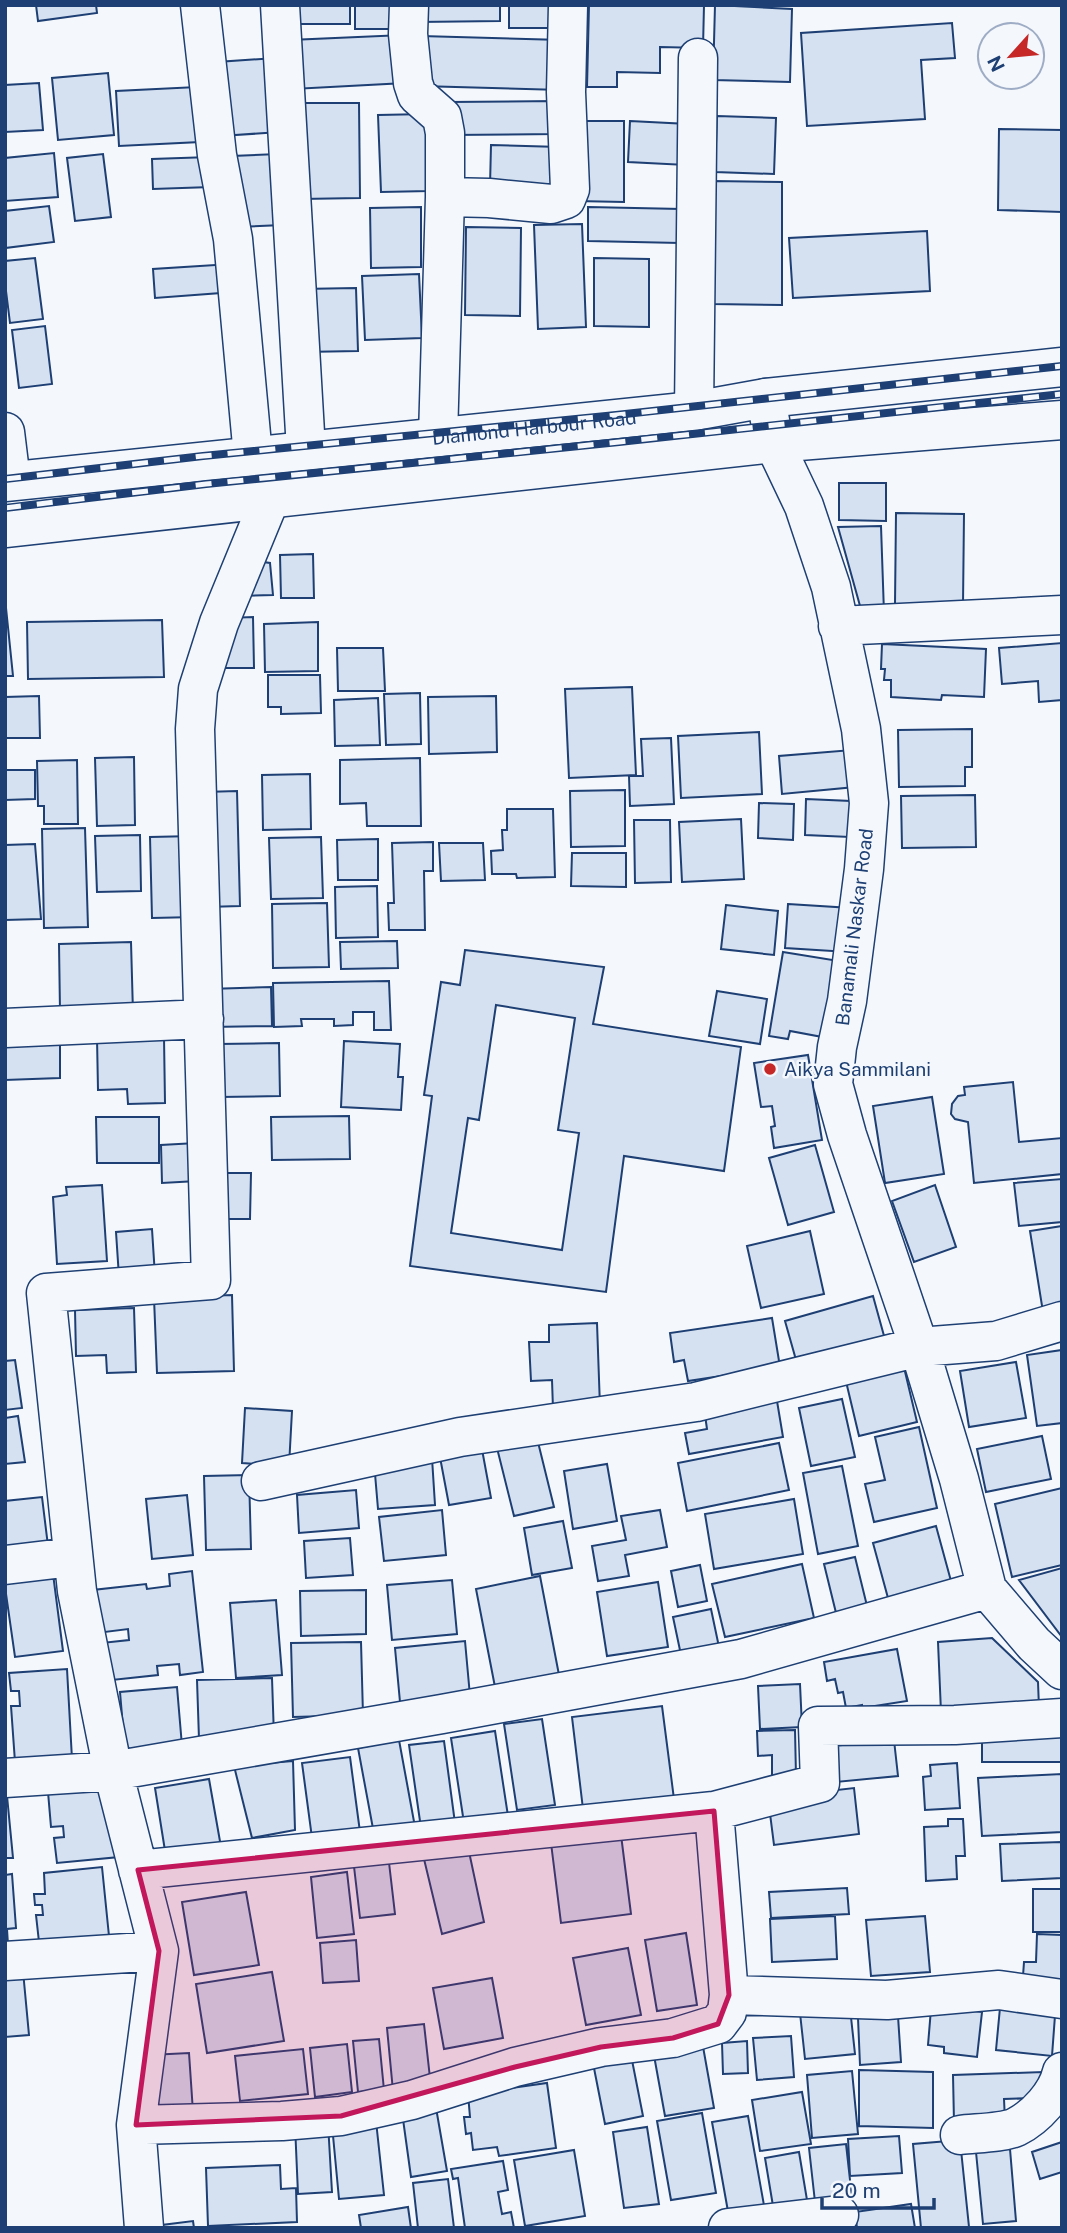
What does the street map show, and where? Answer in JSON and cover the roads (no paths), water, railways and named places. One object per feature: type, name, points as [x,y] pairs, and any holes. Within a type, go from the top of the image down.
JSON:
[{"type":"main road","points":[[200,5],[217,155],[233,239],[253,456]]},
{"type":"main road","points":[[281,5],[306,450]]},
{"type":"main road","points":[[409,5],[408,34],[412,83],[417,95],[442,117],[443,125],[445,197],[438,437]]},
{"type":"main road","points":[[445,197],[551,204],[566,199],[570,189],[566,92],[568,5]]},
{"type":"main road","points":[[694,411],[698,58]]},
{"type":"main road","name":"Diamond Harbour Road","points":[[8,481],[694,411],[766,398],[1062,367]]},
{"type":"main road","name":"Banamali Naskar Road","points":[[766,398],[774,443],[804,506],[831,587],[860,729],[869,803],[864,869],[833,1084],[847,1135],[919,1347],[959,1479],[987,1589],[1034,1644],[1062,1670]]},
{"type":"main road","points":[[5,528],[774,443],[1062,420]]},
{"type":"main road","points":[[5,432],[8,481]]},
{"type":"main road","points":[[144,2228],[136,2125],[159,1951],[113,1771],[72,1557],[46,1293],[211,1280],[195,729],[198,689],[219,623],[270,499]]},
{"type":"main road","points":[[838,626],[1062,615]]},
{"type":"main road","points":[[5,1028],[204,1019]]},
{"type":"main road","points":[[261,1481],[460,1437],[696,1402],[919,1347],[996,1340],[1062,1321]]},
{"type":"main road","points":[[5,1565],[72,1557]]},
{"type":"main road","points":[[5,1778],[113,1771],[741,1659],[987,1589]]},
{"type":"main road","points":[[138,1870],[714,1811],[820,1783],[818,1726],[955,1725],[1062,1718]]},
{"type":"main road","points":[[136,2125],[282,2121],[341,2116],[412,2100],[515,2067],[601,2047],[673,2038],[718,2024],[727,2012],[729,1995],[714,1811]]},
{"type":"main road","points":[[5,1961],[159,1951]]},
{"type":"main road","points":[[729,1995],[887,2000],[999,1990],[1062,1999]]},
{"type":"main road","points":[[960,2134],[1014,2128],[1037,2112],[1060,2081],[1062,2071]]},
{"type":"main road","points":[[728,2228],[839,2214]]},
{"type":"railway","points":[[5,479],[1062,366]]},
{"type":"railway","points":[[5,508],[206,484],[1062,394]]},
{"type":"place","name":"Aikya Sammilani","points":[[770,1069]]}]
